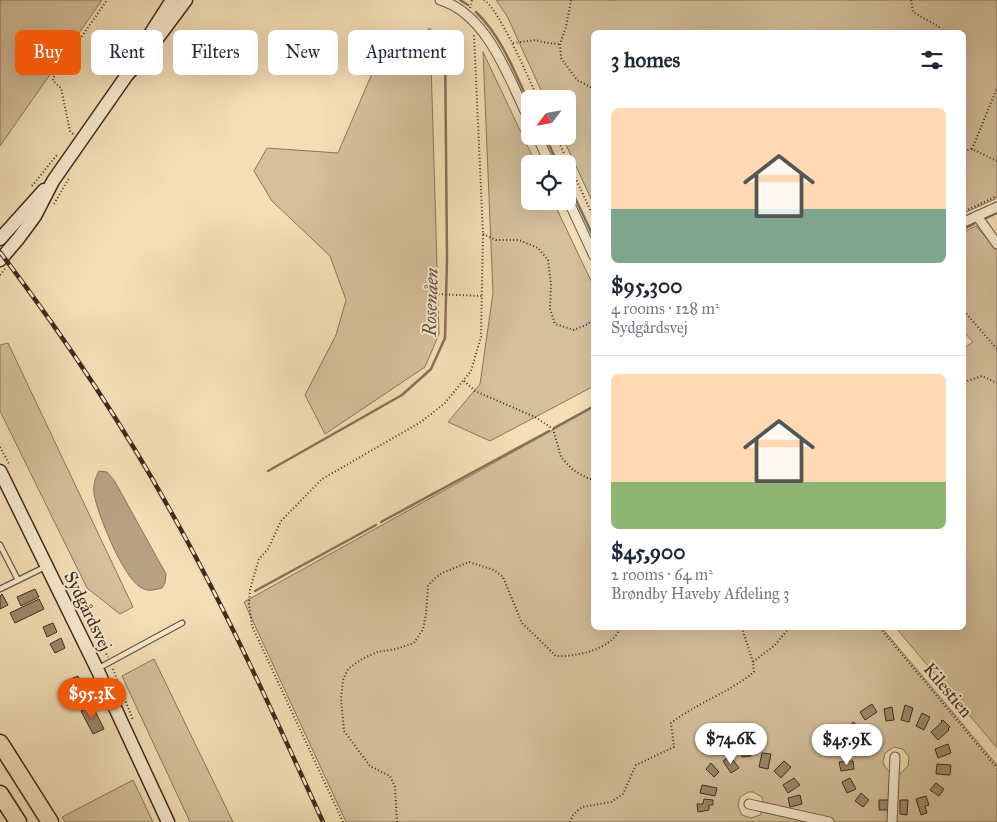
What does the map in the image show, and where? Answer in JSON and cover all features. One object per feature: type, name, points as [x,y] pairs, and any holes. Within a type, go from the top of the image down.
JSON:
[{"type":"highway","points":[[0,743],[50,822]]},
{"type":"highway","points":[[0,794],[18,822]]},
{"type":"street","points":[[153,30],[172,0]]},
{"type":"street","points":[[163,31],[186,0]]},
{"type":"street","points":[[440,0],[458,8],[471,17],[491,42],[521,104]]},
{"type":"street","points":[[3,264],[35,216],[53,181],[120,75]]},
{"type":"street","points":[[0,238],[53,181]]},
{"type":"street","points":[[966,221],[997,207]]},
{"type":"street","points":[[573,210],[591,250]]},
{"type":"street","points":[[978,216],[997,244]]},
{"type":"street","name":"Sydgårdsvej","points":[[0,471],[97,669],[168,822]]},
{"type":"street","points":[[892,822],[896,757]]},
{"type":"street","points":[[749,804],[829,822]]},
{"type":"lane","points":[[0,545],[18,580]]},
{"type":"lane","points":[[0,589],[47,566]]},
{"type":"lane","points":[[97,669],[182,623]]},
{"type":"path","points":[[73,134],[70,131],[61,88],[53,81],[54,76],[107,0]]},
{"type":"path","points":[[343,822],[252,626],[248,604],[250,590],[259,559],[268,549],[281,522],[322,479],[421,422],[445,404],[471,371],[481,337],[483,234],[475,55],[470,9],[472,0]]},
{"type":"path","points":[[484,0],[489,3],[496,14],[534,90]]},
{"type":"path","points":[[571,0],[566,27],[560,44],[562,58],[576,80],[591,88]]},
{"type":"path","points":[[911,0],[913,12],[939,27],[941,30]]},
{"type":"path","points":[[512,44],[535,40],[560,44]]},
{"type":"path","points":[[972,149],[997,88]]},
{"type":"path","points":[[560,145],[591,212]]},
{"type":"path","points":[[28,191],[62,149]]},
{"type":"path","points":[[966,150],[972,149],[997,161]]},
{"type":"path","points":[[52,208],[69,178]]},
{"type":"path","points":[[966,212],[997,196]]},
{"type":"path","points":[[483,234],[496,240],[519,240],[538,248],[548,260],[551,284],[550,309],[556,324],[574,330],[591,321]]},
{"type":"path","points":[[0,275],[3,264]]},
{"type":"path","points":[[435,294],[482,296]]},
{"type":"path","points":[[966,313],[997,349]]},
{"type":"path","points":[[966,381],[982,376],[997,383]]},
{"type":"path","points":[[464,381],[475,391],[535,417],[553,429],[561,457],[573,470],[591,478]]},
{"type":"path","points":[[397,822],[395,787],[390,776],[370,766],[344,730],[341,699],[343,680],[348,669],[362,659],[377,652],[414,644],[423,629],[428,586],[434,579],[448,570],[469,562],[494,570],[503,577],[522,623],[556,656],[575,655],[601,648],[614,640],[619,630]]},
{"type":"path","points":[[570,822],[582,807],[611,802],[623,794],[636,765],[674,747],[671,723],[688,710],[744,680],[754,672],[754,662],[743,630]]},
{"type":"path","points":[[754,662],[775,645],[787,630]]},
{"type":"path","name":"Kilestien","points":[[882,630],[997,768]]},
{"type":"shaded area","points":[[0,0],[102,0],[81,30],[15,30],[15,75],[50,75],[0,146]]},
{"type":"shaded area","points":[[496,0],[997,0],[997,198],[966,212],[966,30],[591,30],[591,199],[576,166],[576,155],[571,155],[566,145],[576,145],[576,90],[541,90],[507,16]]},
{"type":"shaded area","points":[[483,52],[521,132],[521,145],[527,145],[532,155],[521,155],[521,210],[557,210],[591,281],[591,388],[490,441],[448,422],[480,384],[493,293]]},
{"type":"shaded area","points":[[371,75],[431,75],[439,334],[425,367],[325,434],[305,395],[336,335],[346,300],[330,256],[272,201],[254,171],[267,148],[338,153]]},
{"type":"shaded area","points":[[976,226],[997,250],[997,748],[898,630],[966,630],[966,347],[973,342],[966,334],[966,231]]},
{"type":"shaded area","points":[[8,343],[133,607],[120,614],[87,588],[0,411],[0,345]]},
{"type":"shaded area","points":[[591,409],[591,630],[884,630],[997,765],[997,822],[346,822],[244,602]],"holes":[[[894,747],[903,749],[909,757],[908,766],[901,773],[890,772],[883,762],[885,753]],[[748,792],[753,792],[762,797],[764,806],[760,815],[751,818],[742,815],[738,806],[740,797]]]},
{"type":"shaded area","points":[[99,471],[107,472],[114,480],[166,574],[165,583],[162,588],[148,590],[140,587],[133,580],[119,558],[96,504],[94,488]]},
{"type":"shaded area","points":[[154,659],[233,822],[190,822],[122,676]]},
{"type":"shaded area","points":[[133,780],[153,822],[65,822],[62,817]]},
{"type":"building","points":[[35,589],[39,597],[21,606],[17,597]]},
{"type":"building","points":[[2,594],[8,605],[0,609],[0,596]]},
{"type":"building","points":[[39,599],[44,609],[15,623],[10,613]]},
{"type":"building","points":[[53,623],[57,632],[47,637],[43,627]]},
{"type":"building","points":[[61,638],[65,648],[55,653],[50,644]]},
{"type":"building","points":[[78,676],[83,688],[74,692],[68,680]]},
{"type":"building","points":[[872,704],[877,712],[865,720],[860,712]]},
{"type":"building","points":[[92,705],[104,729],[93,734],[81,711]]},
{"type":"building","points":[[905,705],[913,708],[909,722],[901,720]]},
{"type":"building","points":[[892,707],[894,720],[886,721],[884,709]]},
{"type":"building","points":[[922,713],[930,717],[924,730],[916,726]]},
{"type":"building","points":[[943,720],[950,727],[938,740],[931,732]]},
{"type":"building","points":[[853,722],[864,730],[859,738],[848,729]]},
{"type":"building","points":[[841,740],[852,743],[849,754],[838,751]]},
{"type":"building","points":[[748,742],[751,756],[742,757],[740,744]]},
{"type":"building","points":[[948,744],[951,753],[938,758],[935,749]]},
{"type":"building","points":[[762,753],[771,754],[768,769],[759,767]]},
{"type":"building","points":[[730,756],[739,768],[731,773],[723,761]]},
{"type":"building","points":[[784,761],[791,767],[781,778],[774,771]]},
{"type":"building","points":[[853,761],[854,769],[841,771],[839,762]]},
{"type":"building","points":[[711,763],[719,772],[714,777],[706,769]]},
{"type":"building","points":[[937,764],[951,765],[950,775],[936,774]]},
{"type":"building","points":[[794,778],[800,785],[788,793],[783,785]]},
{"type":"building","points":[[850,778],[856,789],[847,793],[842,782]]},
{"type":"building","points":[[936,783],[944,789],[939,796],[930,790]]},
{"type":"building","points":[[702,785],[717,788],[715,796],[700,793]]},
{"type":"building","points":[[861,793],[869,800],[863,807],[855,801]]},
{"type":"building","points":[[800,795],[802,804],[790,807],[788,798]]},
{"type":"building","points":[[926,796],[929,805],[925,806],[927,813],[921,815],[916,799]]},
{"type":"building","points":[[704,799],[713,800],[713,805],[709,805],[709,810],[698,812],[697,804],[703,804]]},
{"type":"building","points":[[879,800],[889,800],[888,810],[879,810]]},
{"type":"building","points":[[900,800],[908,800],[907,815],[900,814]]},
{"type":"waterway","points":[[460,0],[468,5]]},
{"type":"waterway","points":[[476,12],[501,44],[523,90]]},
{"type":"waterway","name":"Rosenåen","points":[[268,471],[402,395],[431,369],[445,338],[447,259],[445,75]]},
{"type":"waterway","points":[[549,145],[554,155]]},
{"type":"waterway","points":[[576,200],[591,232]]},
{"type":"waterway","points":[[986,218],[997,213]]},
{"type":"waterway","points":[[966,228],[974,224]]},
{"type":"waterway","points":[[554,428],[591,408]]},
{"type":"waterway","points":[[381,522],[549,431]]},
{"type":"waterway","points":[[255,591],[376,525]]},
{"type":"railway","points":[[0,252],[90,378],[151,476],[231,625],[323,822]]}]
